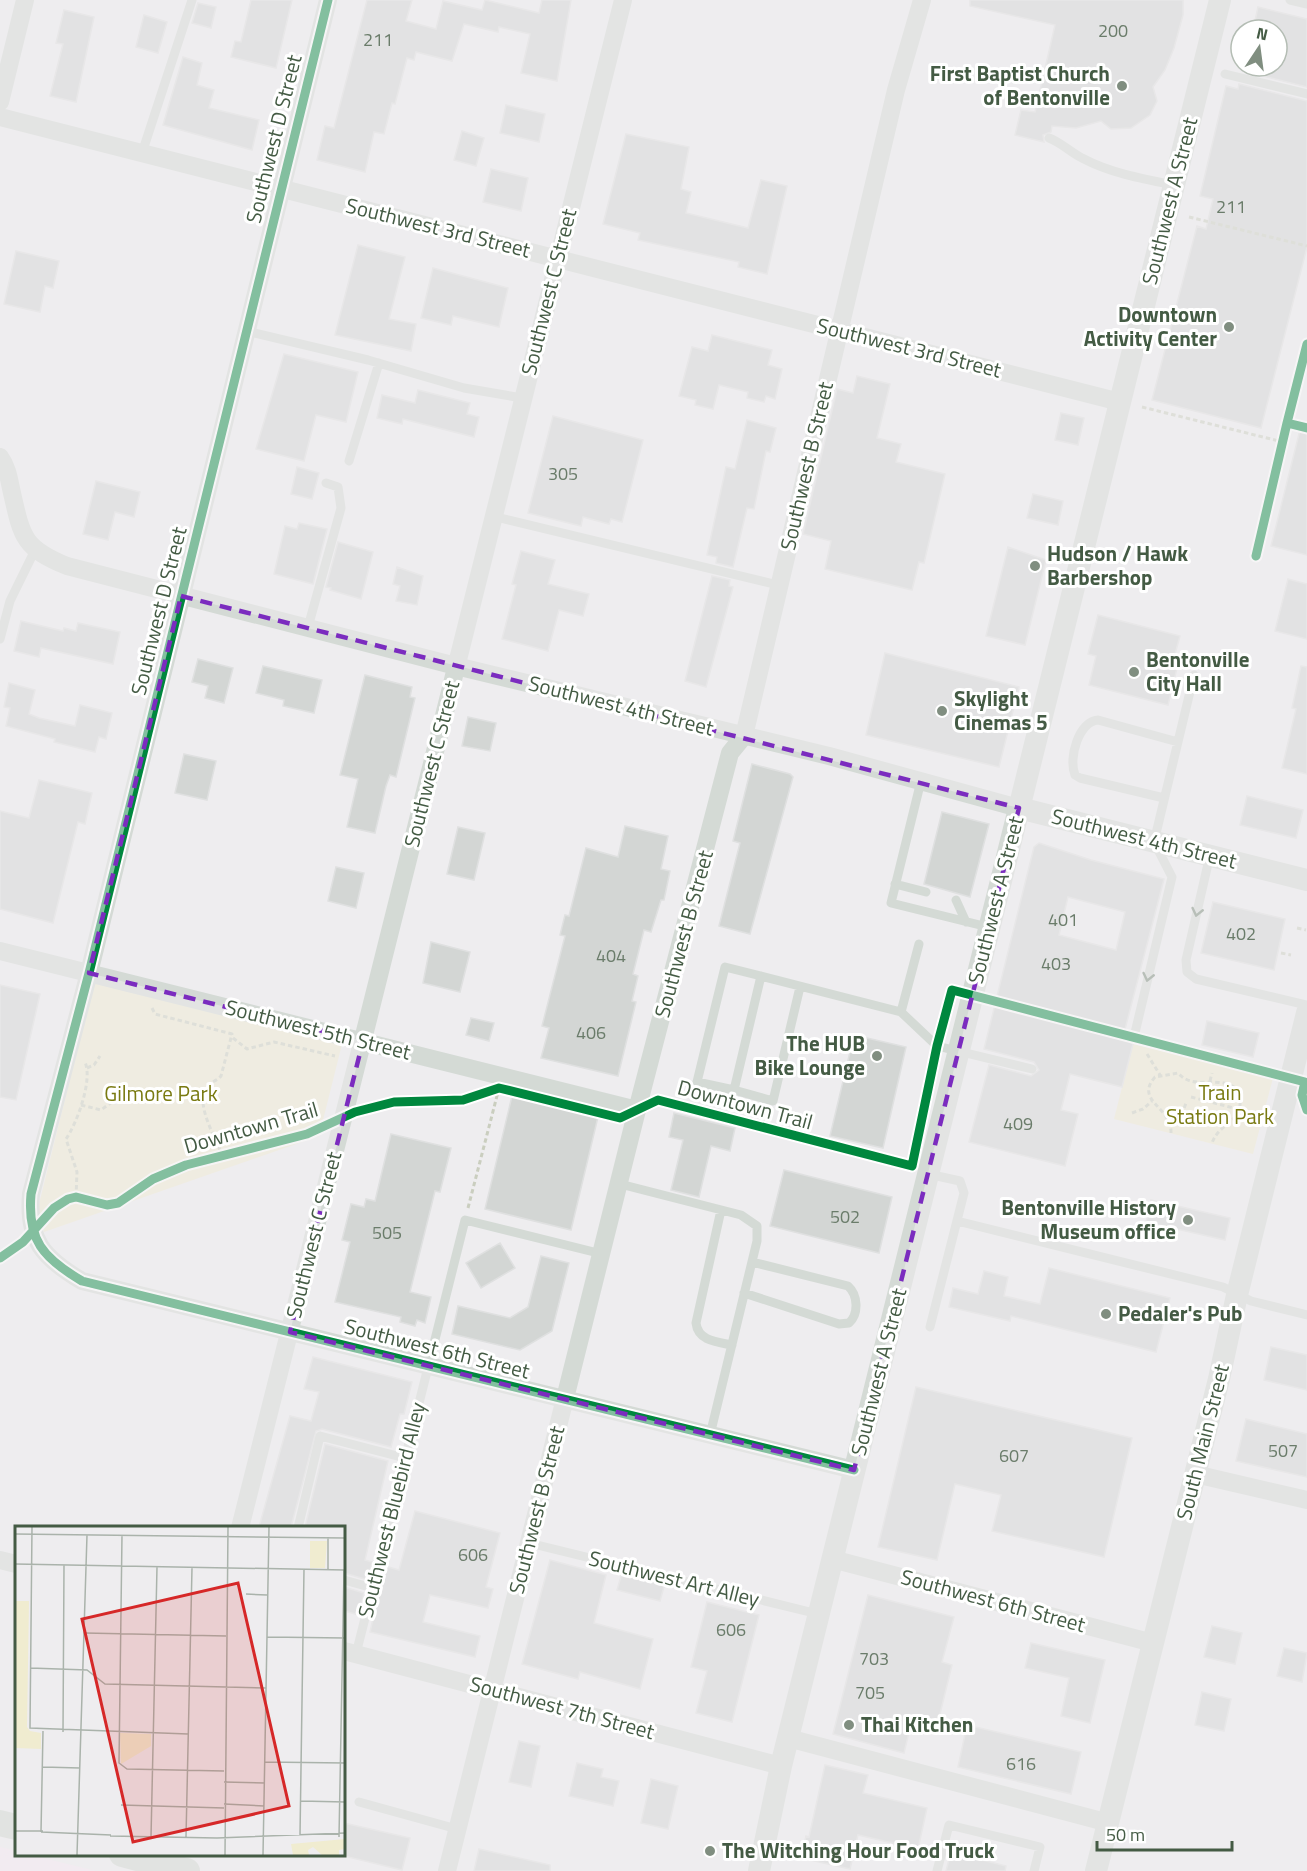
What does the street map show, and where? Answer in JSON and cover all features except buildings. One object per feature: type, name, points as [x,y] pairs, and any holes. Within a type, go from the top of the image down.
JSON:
[{"type":"main road","points":[[0,1823],[15,1827]]},
{"type":"main road","points":[[135,1856],[154,1859],[187,1871]]},
{"type":"street","points":[[0,102],[25,0]]},
{"type":"street","name":"Southwest D Street","points":[[32,1231],[29,1218],[31,1194],[89,973],[328,0]]},
{"type":"street","name":"Southwest C Street","points":[[240,1526],[623,0]]},
{"type":"street","name":"Southwest B Street","points":[[447,1871],[637,1110],[730,753],[744,736],[896,90],[922,0]]},
{"type":"street","name":"Southwest A Street","points":[[759,1871],[781,1766],[818,1615],[1220,0]]},
{"type":"street","name":"Southwest 3rd Street","points":[[0,117],[1120,402]]},
{"type":"street","points":[[0,458],[8,473],[21,530],[35,550]]},
{"type":"street","name":"Southwest 4th Street","points":[[35,550],[67,566],[181,596],[744,736],[1307,880]]},
{"type":"street","name":"Southwest 5th Street","points":[[0,951],[637,1110]]},
{"type":"street","name":"South Main Street","points":[[1096,1871],[1307,1013]]},
{"type":"street","name":"Southwest 6th Street","points":[[32,1231],[58,1267],[82,1281],[854,1470]]},
{"type":"street","points":[[1195,1474],[1307,1500]]},
{"type":"street","name":"Southwest 6th Street","points":[[832,1559],[1153,1643]]},
{"type":"street","points":[[0,1560],[15,1564]]},
{"type":"street","name":"Southwest 7th Street","points":[[350,1652],[781,1766]]},
{"type":"street","points":[[788,1738],[1108,1823]]},
{"type":"lane","points":[[142,153],[192,0]]},
{"type":"lane","points":[[1290,0],[1307,4]]},
{"type":"lane","points":[[1225,74],[1307,94]]},
{"type":"lane","points":[[1049,138],[1059,142],[1081,158],[1131,177],[1174,185]]},
{"type":"lane","points":[[246,331],[379,363],[464,388],[522,398]]},
{"type":"lane","points":[[349,461],[379,363]]},
{"type":"lane","points":[[308,627],[341,508],[338,487],[326,483]]},
{"type":"lane","points":[[492,516],[778,585]]},
{"type":"lane","points":[[0,639],[10,601],[35,550]]},
{"type":"lane","points":[[1194,675],[1154,842],[1172,877],[1135,1037],[1276,1073]]},
{"type":"lane","points":[[1164,798],[1080,778],[1075,775],[1073,762],[1082,728],[1091,721],[1098,720],[1178,741]]},
{"type":"lane","points":[[921,781],[891,903],[989,927]]},
{"type":"lane","points":[[1210,855],[1186,960],[1187,972],[1196,980],[1307,1005]]},
{"type":"lane","points":[[895,884],[926,892]]},
{"type":"lane","points":[[956,900],[966,922]]},
{"type":"lane","points":[[901,1012],[919,944]]},
{"type":"lane","points":[[800,987],[773,1101],[697,1082],[725,967],[901,1012],[937,1046],[1032,1069]]},
{"type":"lane","points":[[734,1090],[761,976]]},
{"type":"lane","points":[[928,1174],[960,1182],[964,1193],[930,1327]]},
{"type":"lane","points":[[620,1184],[741,1215],[757,1226],[759,1232],[710,1435]]},
{"type":"lane","points":[[721,1210],[696,1323],[702,1336],[732,1345]]},
{"type":"lane","points":[[465,1220],[602,1254]]},
{"type":"lane","name":"Southwest Bluebird Alley","points":[[350,1652],[373,1588],[465,1220]]},
{"type":"lane","points":[[957,1221],[1223,1287],[1251,1301],[1307,1315]]},
{"type":"lane","points":[[744,1293],[839,1324],[853,1320],[855,1291],[848,1286],[752,1262]]},
{"type":"lane","points":[[298,1526],[320,1436],[405,1458]]},
{"type":"lane","name":"Southwest Art Alley","points":[[529,1543],[818,1615]]},
{"type":"lane","points":[[345,1580],[373,1588]]},
{"type":"lane","points":[[359,1802],[457,1829]]},
{"type":"lane","points":[[937,1871],[949,1825],[1040,1847],[1034,1871]]},
{"type":"path","points":[[1189,217],[1307,246]]},
{"type":"path","points":[[1142,407],[1284,437],[1280,453]]},
{"type":"path","points":[[1297,928],[1306,930]]},
{"type":"path","points":[[1281,953],[1291,955]]},
{"type":"path","points":[[152,1007],[155,1014],[232,1034],[233,1038],[247,1049],[274,1042],[335,1056]]},
{"type":"path","points":[[1135,1037],[1160,1075]]},
{"type":"path","points":[[218,1156],[204,1107],[204,1092],[207,1084],[221,1076],[233,1038]]},
{"type":"path","points":[[87,1068],[94,1065],[100,1056]]},
{"type":"path","points":[[82,1057],[89,1073],[76,1125],[66,1139],[76,1172],[72,1198],[87,1200]]},
{"type":"path","points":[[1171,1133],[1171,1124],[1166,1114],[1152,1101],[1148,1088],[1155,1077],[1178,1073],[1187,1081],[1226,1082],[1239,1090],[1239,1110],[1235,1119],[1217,1134],[1212,1143]]},
{"type":"path","points":[[1210,1081],[1212,1073]]},
{"type":"path","points":[[465,1220],[494,1089],[510,1090]]},
{"type":"path","points":[[1191,1097],[1266,1116]]},
{"type":"path","points":[[1132,1113],[1143,1109],[1152,1101]]},
{"type":"path","points":[[81,1105],[101,1110],[112,1102]]},
{"type":"path","points":[[1171,1124],[1180,1120],[1186,1103]]},
{"type":"highlighted area","points":[[181,596],[1019,808],[854,1470],[290,1332],[363,1041],[89,973]]},
{"type":"shaded area","points":[[0,1847],[15,1851],[15,1856],[35,1856],[96,1871],[0,1871]]},
{"type":"green space","name":"Gilmore Park","points":[[94,983],[342,1044],[319,1136],[44,1232],[37,1212]]},
{"type":"green space","name":"Train Station Park","points":[[1133,1044],[1273,1078],[1253,1154],[1114,1119]]},
{"type":"cycle path","points":[[328,0],[89,973],[31,1194],[30,1210],[35,1236],[40,1246],[57,1264],[82,1281],[854,1470]]},
{"type":"cycle path","points":[[1307,344],[1287,423],[1307,428]]},
{"type":"cycle path","points":[[1256,556],[1287,423]]},
{"type":"cycle path","name":"Downtown Trail","points":[[0,1258],[23,1242],[54,1208],[68,1199],[76,1197],[107,1205],[118,1203],[153,1179],[186,1165],[307,1134],[355,1112],[394,1102],[463,1100],[499,1088],[620,1118],[658,1100],[912,1166],[937,1046],[952,990],[1305,1082],[1302,1095],[1307,1110]]},
{"type":"place","name":"First Baptist Church of Bentonville","points":[[1122,86]]},
{"type":"place","name":"Downtown Activity Center","points":[[1229,327]]},
{"type":"place","name":"Hudson / Hawk Barbershop","points":[[1035,566]]},
{"type":"place","name":"Bentonville City Hall","points":[[1134,672]]},
{"type":"place","name":"Skylight Cinemas 5","points":[[942,711]]},
{"type":"place","name":"The HUB Bike Lounge","points":[[877,1056]]},
{"type":"place","name":"Bentonville History Museum office","points":[[1188,1220]]},
{"type":"place","name":"Pedaler's Pub","points":[[1106,1314]]},
{"type":"place","name":"Thai Kitchen","points":[[849,1725]]},
{"type":"place","name":"The Witching Hour Food Truck","points":[[710,1851]]}]
